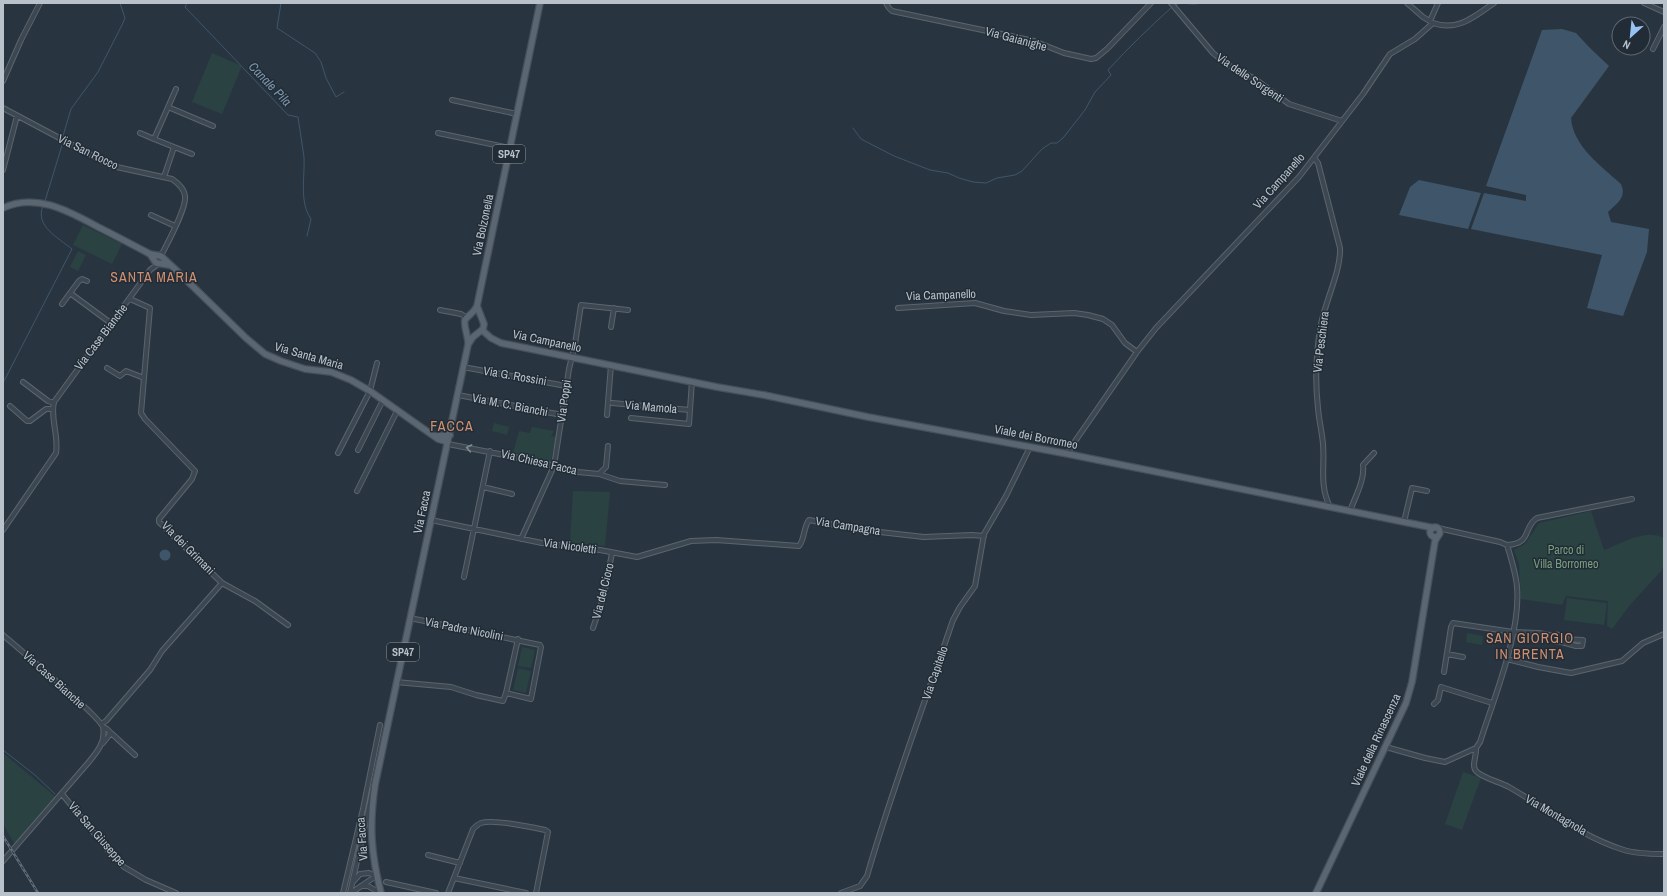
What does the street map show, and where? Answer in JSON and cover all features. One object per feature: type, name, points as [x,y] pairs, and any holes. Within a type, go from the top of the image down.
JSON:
[{"type":"main road","name":"Via Bolzonella","points":[[469,317],[477,306],[540,3]]},
{"type":"main road","name":"Via Santa Maria","points":[[5,207],[32,202],[52,205],[150,254],[169,265],[184,277],[246,338],[265,354],[281,362],[305,369],[331,372],[351,380],[370,391],[442,441],[448,443]]},
{"type":"main road","name":"Via Bolzonella","points":[[477,306],[484,324],[482,330]]},
{"type":"main road","points":[[469,317],[480,317]]},
{"type":"main road","name":"SP47","points":[[467,332],[464,324],[469,317]]},
{"type":"main road","name":"SP47","points":[[476,334],[482,330]]},
{"type":"main road","name":"Via Campanello","points":[[482,330],[491,338],[501,343],[717,387]]},
{"type":"main road","points":[[467,332],[476,334]]},
{"type":"main road","name":"Via Facca","points":[[467,332],[468,346]]},
{"type":"main road","name":"Via Facca","points":[[376,876],[370,823],[375,785],[450,435],[463,367],[470,340],[476,334]]},
{"type":"main road","name":"Viale dei Borromeo","points":[[717,387],[1068,454],[1404,522],[1423,526],[1435,534]]},
{"type":"main road","points":[[435,436],[450,435]]},
{"type":"main road","name":"Viale della Rinascenza","points":[[1316,893],[1406,703],[1412,682],[1435,534]]},
{"type":"main road","name":"SP47","points":[[376,876],[380,893]]},
{"type":"street","points":[[3,82],[21,40],[40,3]]},
{"type":"street","name":"Via Gaianighe","points":[[886,3],[892,11],[1034,41],[1064,53],[1090,60],[1096,58],[1106,49],[1151,3]]},
{"type":"street","name":"Via delle Sorgenti","points":[[1171,3],[1213,53],[1226,64],[1255,79],[1290,104],[1342,121]]},
{"type":"street","points":[[1406,3],[1423,17],[1442,26],[1453,26],[1467,21],[1494,3]]},
{"type":"street","points":[[1432,22],[1438,3]]},
{"type":"street","points":[[1644,3],[1664,12]]},
{"type":"street","name":"Via Campanello","points":[[1068,454],[1071,447],[1137,352],[1156,328],[1315,159],[1363,94],[1390,54],[1415,39],[1432,22]]},
{"type":"street","points":[[1653,49],[1664,27]]},
{"type":"street","points":[[154,139],[176,89]]},
{"type":"street","points":[[452,100],[517,114]]},
{"type":"street","points":[[168,107],[213,126]]},
{"type":"street","name":"Via San Rocco","points":[[3,108],[112,166],[172,179],[180,184],[185,196],[185,207],[159,260]]},
{"type":"street","points":[[3,170],[17,116]]},
{"type":"street","points":[[140,133],[192,154]]},
{"type":"street","points":[[438,133],[510,148]]},
{"type":"street","points":[[164,177],[174,147]]},
{"type":"street","name":"Via Peschiera","points":[[1315,159],[1318,163],[1340,248],[1341,259],[1326,302],[1321,325],[1317,367],[1318,409],[1323,446],[1323,484],[1325,496],[1330,507]]},
{"type":"street","points":[[151,215],[175,226]]},
{"type":"street","name":"Via Case Bianche","points":[[52,409],[64,387],[159,260]]},
{"type":"street","points":[[62,304],[79,281],[82,279],[87,281]]},
{"type":"street","points":[[70,293],[112,324]]},
{"type":"street","name":"Via dei Grimani","points":[[102,726],[150,670],[162,651],[222,583],[159,522],[159,518],[192,479],[195,471],[141,413],[150,308],[130,298]]},
{"type":"street","name":"Via Campanello","points":[[898,308],[975,303],[1004,311],[1031,315],[1074,313],[1088,315],[1104,319],[1112,325],[1125,343],[1137,352]]},
{"type":"street","name":"Via Poppi","points":[[521,539],[554,466],[580,305],[628,310]]},
{"type":"street","points":[[611,327],[614,308]]},
{"type":"street","points":[[440,310],[469,317]]},
{"type":"street","points":[[338,453],[370,391],[377,363]]},
{"type":"street","points":[[607,415],[611,365]]},
{"type":"street","name":"Via G. Rossini","points":[[463,367],[566,386]]},
{"type":"street","points":[[107,368],[120,376],[126,371],[144,378]]},
{"type":"street","name":"Via Mamola","points":[[631,418],[690,424],[692,381]]},
{"type":"street","points":[[23,382],[54,404]]},
{"type":"street","name":"Via M. C. Bianchi","points":[[458,395],[562,415]]},
{"type":"street","points":[[358,450],[383,400]]},
{"type":"street","name":"Via Mamola","points":[[612,403],[690,410]]},
{"type":"street","points":[[4,528],[56,453],[58,444],[52,409],[46,409],[30,421],[27,421],[10,406]]},
{"type":"street","points":[[357,491],[397,411]]},
{"type":"street","name":"Via Chiesa Facca","points":[[448,443],[584,473],[599,474],[620,481],[665,485]]},
{"type":"street","points":[[599,474],[606,467],[608,446]]},
{"type":"street","name":"Via Capitello","points":[[841,893],[860,886],[867,876],[898,777],[910,748],[953,620],[975,586],[984,536],[1030,447]]},
{"type":"street","points":[[464,577],[490,452]]},
{"type":"street","points":[[1350,511],[1361,481],[1364,470],[1363,465],[1374,453]]},
{"type":"street","points":[[482,487],[512,494]]},
{"type":"street","points":[[1404,522],[1412,488],[1427,491]]},
{"type":"street","points":[[1435,534],[1446,530],[1500,542],[1506,546],[1515,545],[1522,542],[1533,522],[1537,518],[1632,499]]},
{"type":"street","name":"Via Nicoletti","points":[[431,520],[521,539],[626,556],[643,556],[692,541],[707,540]]},
{"type":"street","name":"Via Campagna","points":[[707,540],[799,546],[802,542],[806,524],[809,520],[862,530],[924,537],[972,534],[984,536]]},
{"type":"street","name":"Via Montagnola","points":[[1506,546],[1517,587],[1513,632],[1507,659],[1480,742],[1476,748],[1477,753],[1473,766],[1475,770],[1479,774],[1508,787],[1578,829],[1604,842],[1632,852],[1664,854]]},
{"type":"street","name":"Via del Cioro","points":[[593,628],[604,595],[612,553]]},
{"type":"street","points":[[222,583],[255,601],[288,625]]},
{"type":"street","name":"Via Padre Nicolini","points":[[410,618],[518,639],[539,644],[541,647],[531,699],[506,693],[518,639]]},
{"type":"street","points":[[1444,672],[1451,627],[1453,623],[1513,632],[1554,636],[1559,634],[1559,640]]},
{"type":"street","points":[[1507,659],[1571,673],[1622,661],[1643,643],[1664,634]]},
{"type":"street","name":"Via Case Bianche","points":[[3,635],[68,692],[102,726],[135,755]]},
{"type":"street","points":[[1559,640],[1583,640],[1582,646],[1576,646],[1559,640]]},
{"type":"street","points":[[1447,654],[1463,657]]},
{"type":"street","points":[[396,682],[451,687],[476,695],[503,701],[506,693]]},
{"type":"street","points":[[1434,704],[1438,700],[1441,687],[1492,703]]},
{"type":"street","points":[[343,893],[353,855],[380,725]]},
{"type":"street","points":[[102,726],[102,743]]},
{"type":"street","points":[[3,861],[62,794],[111,733]]},
{"type":"street","points":[[1386,747],[1445,762],[1476,748]]},
{"type":"street","points":[[351,893],[371,793],[375,785]]},
{"type":"street","name":"Via San Giuseppe","points":[[62,794],[111,854],[124,867],[146,880],[176,893]]},
{"type":"street","points":[[448,893],[474,829],[482,823],[517,825],[545,830],[548,832],[536,893]]},
{"type":"street","points":[[428,855],[460,863]]},
{"type":"street","points":[[352,884],[360,874],[369,873],[376,876]]},
{"type":"street","points":[[351,893],[376,876]]},
{"type":"street","points":[[454,878],[526,893]]},
{"type":"street","points":[[386,882],[436,893]]},
{"type":"street","points":[[361,886],[368,886],[380,893]]},
{"type":"green space","points":[[212,53],[242,66],[222,114],[192,102]]},
{"type":"green space","points":[[83,225],[122,244],[112,264],[73,245]]},
{"type":"green space","points":[[78,251],[86,255],[78,271],[70,267]]},
{"type":"green space","points":[[494,423],[509,427],[507,435],[492,431]]},
{"type":"green space","points":[[532,427],[554,431],[551,436],[556,437],[551,462],[513,453],[519,431],[530,433]]},
{"type":"green space","points":[[573,491],[610,492],[605,546],[570,543]]},
{"type":"green space","name":"Parco di Villa Borromeo","points":[[1591,511],[1604,550],[1626,540],[1641,536],[1657,535],[1664,538],[1664,565],[1661,571],[1630,605],[1612,629],[1607,626],[1608,601],[1566,596],[1562,605],[1521,599],[1519,564],[1514,550],[1525,544],[1539,523]]},
{"type":"green space","points":[[1567,598],[1607,603],[1604,625],[1564,620]]},
{"type":"green space","points":[[1467,633],[1483,636],[1482,645],[1466,642]]},
{"type":"green space","points":[[522,647],[535,650],[531,668],[518,666]]},
{"type":"green space","points":[[518,668],[531,671],[526,693],[513,690]]},
{"type":"green space","points":[[3,753],[56,797],[15,845],[3,824]]},
{"type":"green space","points":[[1463,772],[1481,778],[1462,830],[1445,824]]},
{"type":"water","points":[[1562,29],[1576,33],[1609,66],[1571,118],[1573,128],[1582,146],[1597,163],[1621,184],[1623,189],[1622,197],[1608,212],[1611,222],[1649,229],[1647,252],[1623,316],[1587,308],[1602,255],[1471,229],[1484,193],[1526,201],[1526,195],[1486,186],[1542,30]]},
{"type":"water","points":[[1419,180],[1481,193],[1468,229],[1399,215],[1410,187]]},
{"type":"water","points":[[165,549],[169,551],[171,555],[169,559],[165,561],[161,559],[159,555],[161,551]]},
{"type":"waterway","points":[[63,136],[71,109],[98,72],[122,25],[125,18],[120,3]]},
{"type":"waterway","name":"Canale Pila","points":[[187,3],[185,7],[288,115],[298,117],[304,157],[303,189],[305,205],[311,219],[307,236]]},
{"type":"waterway","points":[[281,3],[277,28],[315,53],[321,62],[326,78],[336,97],[344,92]]},
{"type":"waterway","points":[[1175,5],[1181,3],[1201,3]]},
{"type":"waterway","points":[[853,128],[861,139],[894,156],[930,170],[948,173],[973,182],[986,183],[997,178],[1015,175],[1022,171],[1042,149],[1051,143],[1057,143],[1063,138],[1085,110],[1095,92],[1111,75],[1108,70],[1172,7]]},
{"type":"waterway","points":[[45,201],[63,142]]},
{"type":"waterway","points":[[3,383],[72,249],[49,231],[42,220],[41,213],[43,206]]},
{"type":"waterway","points":[[3,750],[35,775],[55,794]]},
{"type":"railway","points":[[3,836],[38,893]]},
{"type":"district","name":"SANTA MARIA","points":[[154,277]]},
{"type":"district","name":"FACCA","points":[[452,426]]},
{"type":"district","name":"SAN GIORGIO IN BRENTA","points":[[1530,646]]}]
